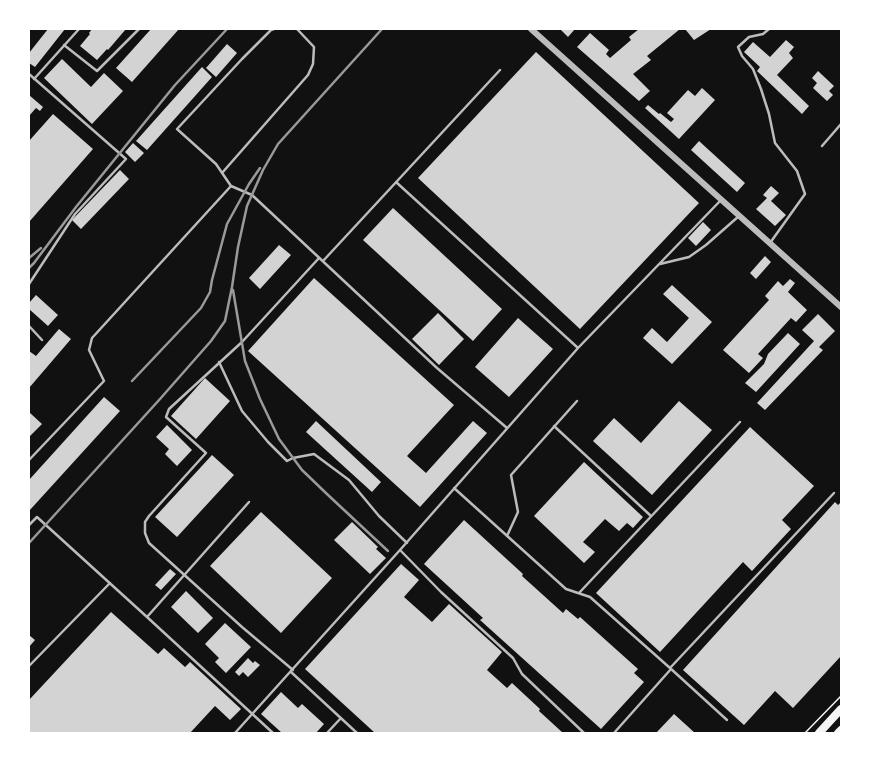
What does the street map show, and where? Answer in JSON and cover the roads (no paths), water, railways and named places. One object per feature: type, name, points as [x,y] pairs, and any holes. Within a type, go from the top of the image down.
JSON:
[{"type":"main road","points":[[819,733],[841,708]]},
{"type":"main road","points":[[838,733],[841,730]]},
{"type":"street","points":[[530,29],[841,307]]},
{"type":"lane","points":[[34,79],[79,29]]},
{"type":"lane","points":[[64,45],[97,71],[139,29]]},
{"type":"lane","points":[[274,29],[271,30],[242,59],[176,129],[216,164],[231,186],[252,195],[437,368],[507,428]]},
{"type":"lane","points":[[222,173],[308,75],[313,64],[314,47],[297,29]]},
{"type":"lane","points":[[769,29],[763,34],[749,37],[738,47],[742,56],[753,69],[761,89],[769,114],[775,143],[797,171],[805,194],[770,243]]},
{"type":"lane","points":[[323,261],[500,70]]},
{"type":"lane","points":[[29,74],[126,159],[75,214],[29,284]]},
{"type":"lane","points":[[822,146],[841,124]]},
{"type":"lane","points":[[396,182],[578,348]]},
{"type":"lane","points":[[29,460],[104,381],[89,350],[92,338],[231,186]]},
{"type":"lane","points":[[235,733],[407,543],[578,348],[721,200]]},
{"type":"lane","points":[[659,264],[688,257],[706,245],[740,216]]},
{"type":"lane","points":[[319,258],[242,342],[169,409],[166,418],[206,453],[149,516],[146,522],[145,533],[149,543],[292,671],[357,733]]},
{"type":"lane","points":[[29,326],[42,340]]},
{"type":"lane","points":[[219,362],[242,411],[268,442],[287,461],[293,458],[314,454],[349,480],[379,516],[407,543]]},
{"type":"lane","points":[[507,536],[518,512],[511,475],[577,401]]},
{"type":"lane","points":[[579,593],[740,422]]},
{"type":"lane","points":[[554,426],[651,516]]},
{"type":"lane","points":[[454,488],[566,589],[590,597],[727,720]]},
{"type":"lane","points":[[614,733],[670,669],[834,493]]},
{"type":"lane","points":[[147,616],[249,502]]},
{"type":"lane","points":[[29,525],[37,517],[147,616],[273,733]]},
{"type":"lane","points":[[400,550],[441,592],[513,658],[522,674],[584,733]]},
{"type":"lane","points":[[29,666],[110,583]]},
{"type":"lane","points":[[327,733],[340,718]]},
{"type":"railway","points":[[29,268],[76,207],[175,85],[227,29]]},
{"type":"railway","points":[[29,543],[160,399],[211,341],[225,321],[247,206],[263,170],[278,144],[382,29]]},
{"type":"railway","points":[[132,381],[201,308],[210,292],[227,224],[249,184],[260,168]]},
{"type":"railway","points":[[29,258],[41,248]]},
{"type":"railway","points":[[233,290],[245,361],[260,399],[279,439],[302,470],[388,551]]}]
